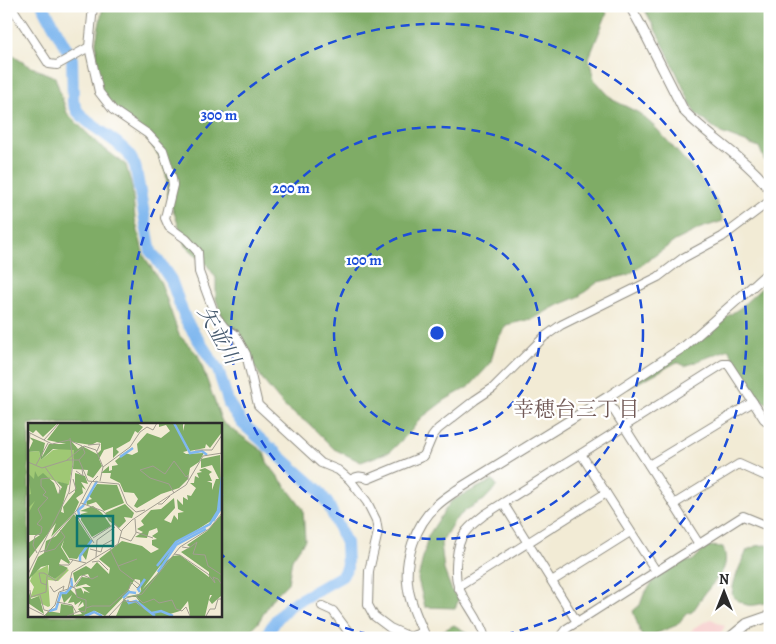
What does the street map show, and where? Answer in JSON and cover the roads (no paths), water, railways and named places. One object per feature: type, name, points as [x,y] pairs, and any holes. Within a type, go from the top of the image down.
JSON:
[{"type":"main road","points":[[730,638],[747,624],[770,616]]},
{"type":"street","points":[[10,6],[49,64],[57,65],[89,47]]},
{"type":"street","points":[[93,6],[89,47],[97,85],[104,99],[113,110],[148,134],[163,150],[172,178],[165,218],[169,226],[186,239],[198,252],[199,272],[215,315],[224,327],[234,334],[246,354],[258,405],[321,463],[338,470],[350,480],[367,502],[376,520],[378,532],[369,571],[368,605],[374,616],[390,628],[410,637],[424,635],[408,587],[408,564],[413,540],[424,520],[435,506],[457,490],[606,398],[685,346],[770,271]]},
{"type":"street","points":[[630,6],[684,111],[694,122],[760,176],[770,190]]},
{"type":"street","points":[[350,480],[356,476],[364,476],[368,479],[424,456],[432,437],[438,429],[493,388],[544,337],[561,325],[658,277],[683,258],[722,237],[770,201]]},
{"type":"street","points":[[485,638],[473,611],[458,587],[455,572],[462,537],[470,526],[503,503],[726,364],[728,364],[764,419],[770,424]]},
{"type":"street","points":[[606,398],[699,544]]},
{"type":"street","points":[[649,465],[753,402]]},
{"type":"street","points":[[581,454],[656,571]]},
{"type":"street","points":[[674,504],[739,464],[770,478]]},
{"type":"street","points":[[458,587],[606,493]]},
{"type":"street","points":[[503,503],[577,622]]},
{"type":"street","points":[[559,638],[566,629],[743,516],[770,527]]},
{"type":"street","points":[[552,581],[630,532]]},
{"type":"street","points":[[322,606],[333,611],[353,638]]},
{"type":"waterway","name":"矢並川","points":[[43,6],[72,59],[73,102],[78,112],[128,153],[135,165],[151,252],[171,280],[186,321],[218,370],[229,404],[242,423],[318,490],[328,504],[346,543],[347,567],[342,576],[289,606],[276,620],[265,638]]},
{"type":"district","name":"幸穂台三丁目","points":[[576,409]]}]
